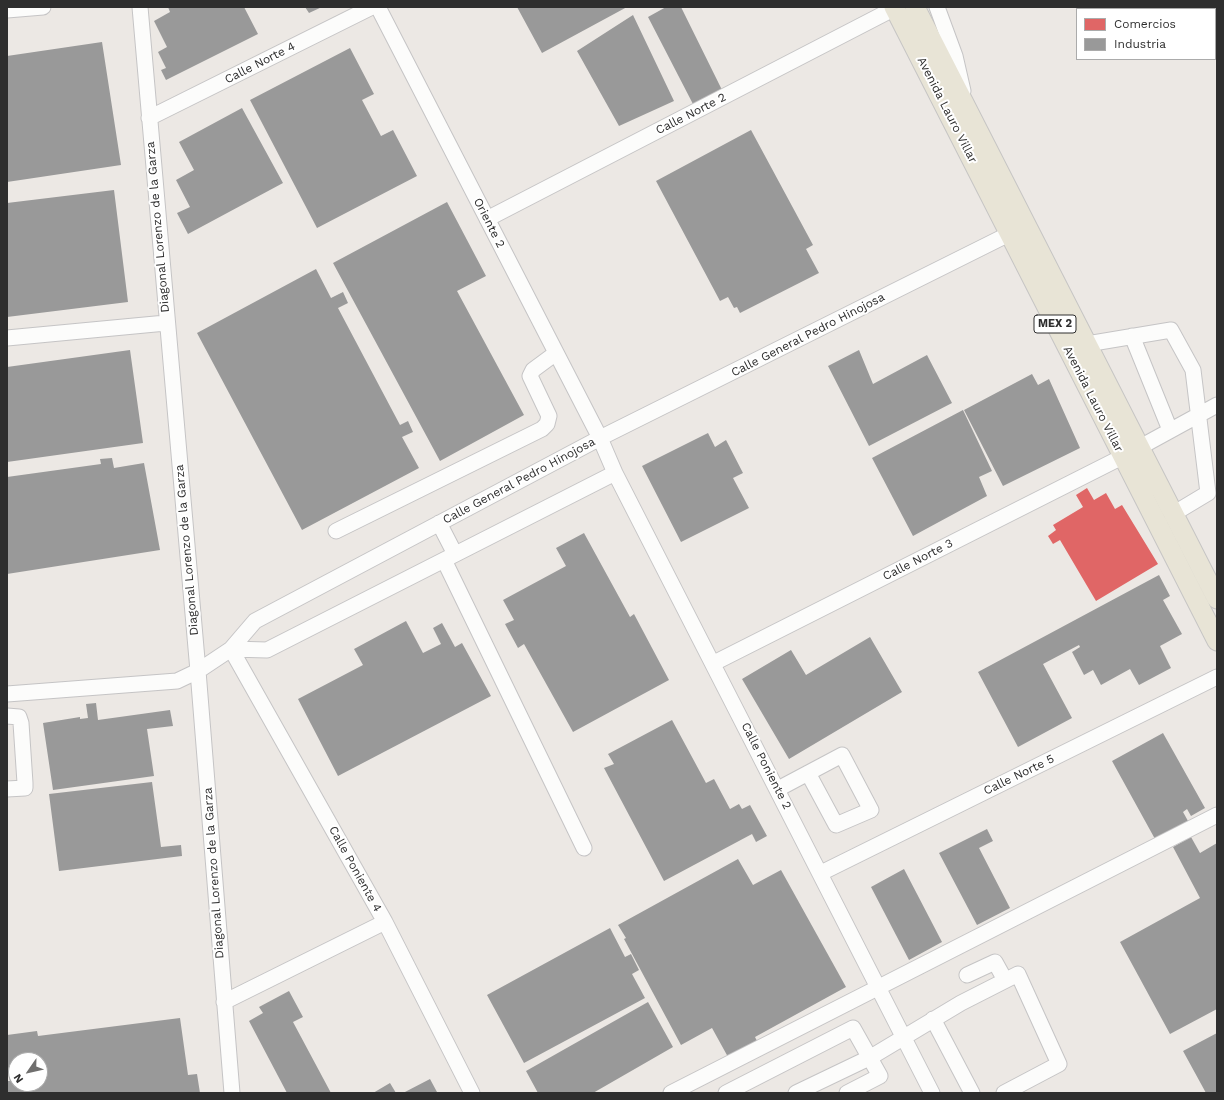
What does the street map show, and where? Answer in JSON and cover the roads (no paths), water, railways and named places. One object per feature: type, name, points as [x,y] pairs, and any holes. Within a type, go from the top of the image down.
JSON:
[{"type":"main road","name":"Avenida Lauro Villar","points":[[915,7],[1217,599]]},
{"type":"main road","name":"Avenida Lauro Villar","points":[[894,8],[1217,641]]},
{"type":"street","points":[[7,10],[43,7]]},
{"type":"street","name":"Diagonal Lorenzo de la Garza","points":[[140,7],[166,323],[198,671],[232,1093]]},
{"type":"street","name":"Calle Norte 4","points":[[149,118],[372,7]]},
{"type":"street","name":"Oriente 2","points":[[378,7],[600,438]]},
{"type":"street","points":[[937,7],[955,56],[966,109]]},
{"type":"street","name":"Calle Norte 2","points":[[487,219],[894,8]]},
{"type":"street","name":"Calle General Pedro Hinojosa","points":[[7,694],[177,681],[198,671],[231,649],[255,621],[600,438],[1026,225]]},
{"type":"street","points":[[7,338],[166,323]]},
{"type":"street","points":[[1087,344],[1171,330],[1193,370],[1197,415],[1208,494],[1173,514]]},
{"type":"street","points":[[1132,336],[1170,430]]},
{"type":"street","points":[[336,531],[542,429],[547,424],[549,416],[530,376],[533,370],[556,353]]},
{"type":"street","name":"Calle Norte 3","points":[[714,663],[1122,457],[1217,405]]},
{"type":"street","name":"Calle Poniente 2","points":[[600,438],[615,474],[714,663],[932,1093]]},
{"type":"street","points":[[231,649],[267,650],[615,474]]},
{"type":"street","points":[[439,523],[450,557],[584,848]]},
{"type":"street","name":"Calle Poniente 4","points":[[231,649],[384,922],[472,1093]]},
{"type":"street","name":"Calle Norte 5","points":[[821,873],[1217,678]]},
{"type":"street","points":[[7,716],[19,717],[21,723],[25,788],[7,789]]},
{"type":"street","points":[[778,789],[808,772],[842,755],[871,810],[836,825],[808,772]]},
{"type":"street","points":[[671,1093],[880,988],[1217,815]]},
{"type":"street","points":[[224,1002],[384,922]]},
{"type":"street","points":[[967,975],[995,962],[1004,980]]},
{"type":"street","points":[[796,1093],[871,1057],[902,1036],[1004,980],[1018,974],[1059,1064],[1004,1093]]},
{"type":"street","points":[[933,1019],[972,1093]]},
{"type":"street","points":[[726,1093],[853,1028],[871,1057],[880,1076],[847,1093]]}]
